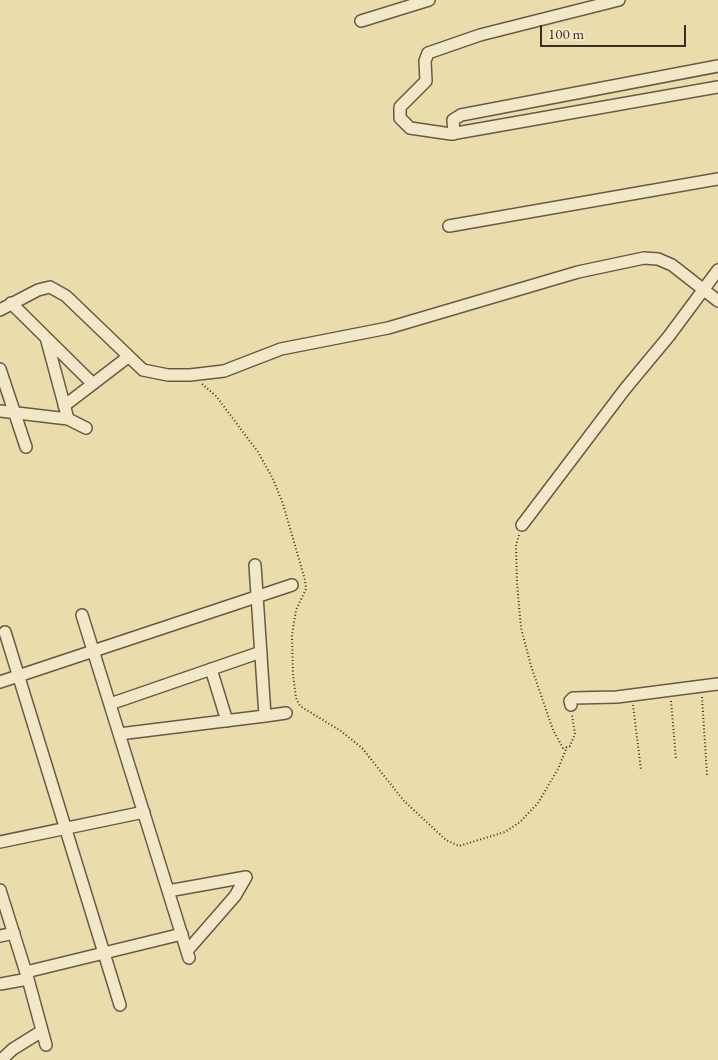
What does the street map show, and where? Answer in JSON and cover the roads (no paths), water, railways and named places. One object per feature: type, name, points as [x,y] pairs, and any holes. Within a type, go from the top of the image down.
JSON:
[{"type":"street","points":[[361,21],[429,0]]},
{"type":"street","points":[[619,0],[480,35],[428,53],[425,61],[426,81],[400,107],[400,118],[404,124],[416,130],[454,134],[718,87]]},
{"type":"street","points":[[454,134],[453,120],[467,114],[718,66]]},
{"type":"street","points":[[449,226],[718,179]]},
{"type":"street","points":[[0,310],[10,303],[46,288],[57,290],[66,296],[143,370],[153,374],[190,375],[224,372],[281,349],[388,328],[578,272],[644,258],[658,259],[672,265],[718,301]]},
{"type":"street","points":[[522,525],[718,270]]},
{"type":"street","points":[[10,303],[93,384]]},
{"type":"street","points":[[46,340],[68,419]]},
{"type":"street","points":[[64,406],[128,356]]},
{"type":"street","points":[[0,369],[26,447]]},
{"type":"street","points":[[0,410],[15,414],[68,419],[86,428]]},
{"type":"street","points":[[255,565],[265,716]]},
{"type":"street","points":[[0,682],[292,585]]},
{"type":"street","points":[[82,615],[144,812],[168,891],[188,954],[235,896],[246,877],[168,891]]},
{"type":"street","points":[[6,632],[120,1005]]},
{"type":"street","points":[[110,704],[261,652]]},
{"type":"street","points":[[211,669],[227,720]]},
{"type":"street","points":[[571,705],[570,701],[573,698],[632,696],[718,684]]},
{"type":"street","points":[[119,734],[286,713]]},
{"type":"street","points":[[0,842],[144,812]]},
{"type":"street","points":[[0,890],[46,1045]]},
{"type":"street","points":[[0,936],[14,933]]},
{"type":"street","points":[[0,984],[104,953],[182,934]]},
{"type":"street","points":[[1,1060],[13,1049],[42,1031]]}]
